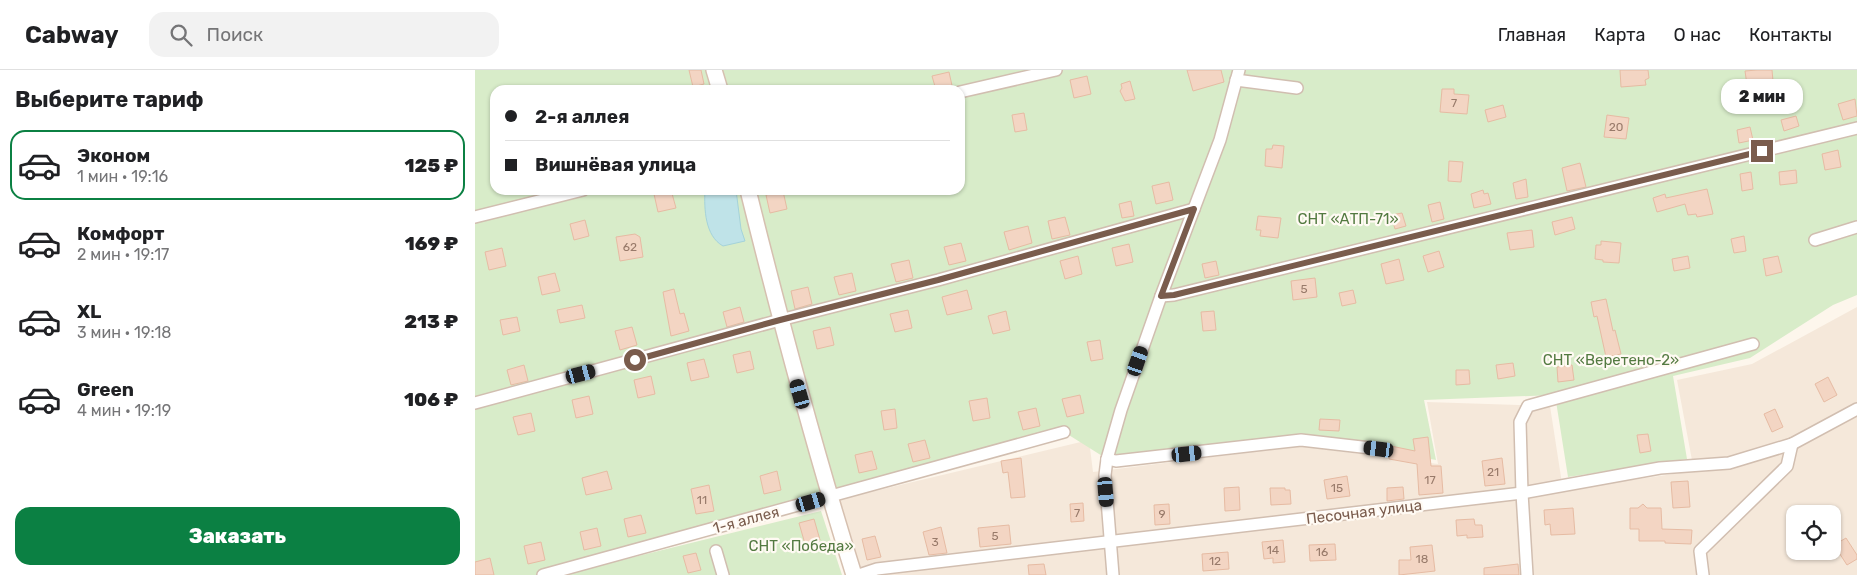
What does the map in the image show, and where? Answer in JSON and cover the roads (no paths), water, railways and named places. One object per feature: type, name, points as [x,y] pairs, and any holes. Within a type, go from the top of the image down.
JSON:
[{"type":"street","points":[[714,70],[718,85]]},
{"type":"street","points":[[965,91],[1056,70]]},
{"type":"street","points":[[1113,575],[1105,475],[1107,459],[1121,410],[1161,296],[1220,140],[1237,75],[1297,88]]},
{"type":"street","points":[[1161,296],[1184,293],[1857,128]]},
{"type":"street","points":[[475,217],[563,195]]},
{"type":"street","points":[[749,195],[780,320],[854,575]]},
{"type":"street","points":[[475,403],[780,320],[938,280],[1194,209]]},
{"type":"street","points":[[1815,240],[1857,227]]},
{"type":"street","points":[[1527,575],[1520,422],[1528,406],[1753,344]]},
{"type":"street","name":"Песочная улица","points":[[859,575],[877,569],[1522,494],[1660,468],[1729,463],[1792,444],[1857,409]]},
{"type":"street","name":"1-я аллея","points":[[543,575],[1064,432]]},
{"type":"street","points":[[1107,459],[1117,461],[1301,440],[1379,449]]},
{"type":"street","points":[[1703,575],[1700,551],[1787,466],[1792,444]]},
{"type":"street","points":[[715,551],[723,575]]},
{"type":"water","points":[[705,195],[737,195],[741,229],[745,241],[723,246],[717,242],[709,229]]},
{"type":"park label","name":"СНТ «АТП-71»","points":[[1348,219]]},
{"type":"park label","name":"СНТ «Веретено-2»","points":[[1611,360]]},
{"type":"park label","name":"СНТ «Победа»","points":[[801,546]]}]
